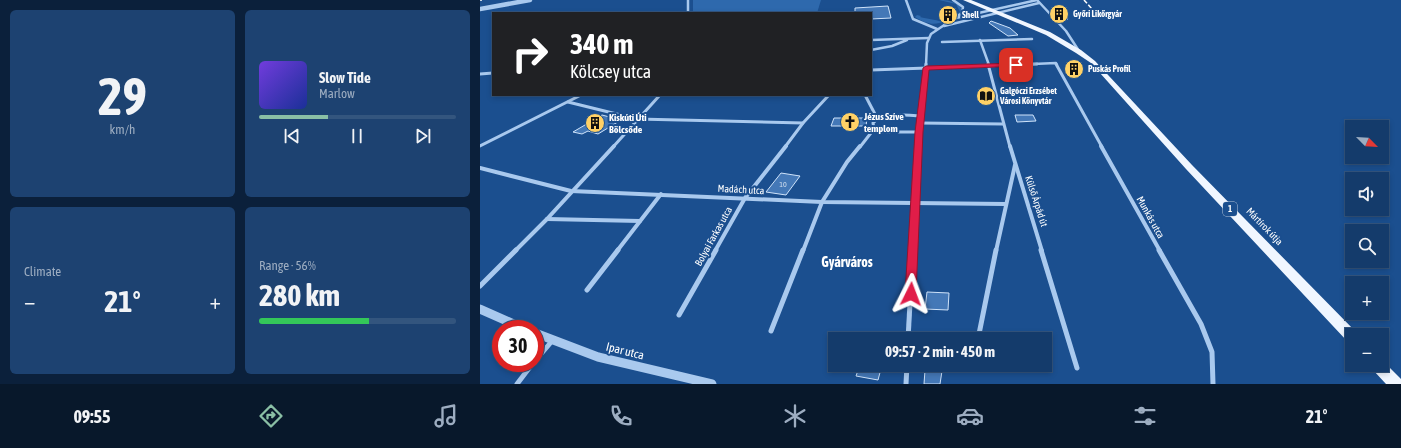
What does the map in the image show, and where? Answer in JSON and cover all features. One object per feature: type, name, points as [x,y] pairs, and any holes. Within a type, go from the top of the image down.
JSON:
[{"type":"main road","name":"1","points":[[957,0],[991,12]]},
{"type":"main road","name":"1","points":[[966,0],[991,12]]},
{"type":"main road","name":"Mártírok útja","points":[[991,12],[1051,35],[1079,52],[1101,70],[1108,81],[1345,330]]},
{"type":"main road","name":"Mártírok útja","points":[[991,12],[1054,42],[1108,81]]},
{"type":"main road","points":[[1385,372],[1396,384]]},
{"type":"street","points":[[480,9],[530,0]]},
{"type":"street","points":[[688,0],[688,12]]},
{"type":"street","points":[[906,0],[913,19],[938,28],[991,12],[1038,1]]},
{"type":"street","points":[[908,332],[919,132],[926,68],[927,43],[929,38],[938,28],[962,13],[963,10],[961,5],[954,0]]},
{"type":"street","points":[[954,19],[1038,1]]},
{"type":"street","points":[[1038,1],[1072,38],[1079,52]]},
{"type":"street","points":[[872,40],[929,38]]},
{"type":"street","points":[[872,50],[892,46],[907,39]]},
{"type":"street","name":"Külső Árpád út","points":[[980,40],[989,66],[1003,124],[1077,368]]},
{"type":"street","points":[[942,42],[1032,40]]},
{"type":"street","name":"Munkás utca","points":[[989,66],[1056,63],[1201,324],[1212,352],[1213,384]]},
{"type":"street","points":[[872,70],[989,66]]},
{"type":"street","points":[[480,74],[492,73]]},
{"type":"street","points":[[480,146],[579,96]]},
{"type":"street","points":[[480,286],[546,219],[659,96]]},
{"type":"street","name":"Bolyai Farkas utca","points":[[679,316],[745,198],[803,123],[828,96]]},
{"type":"street","points":[[866,96],[877,118]]},
{"type":"street","points":[[568,102],[637,119],[803,123]]},
{"type":"street","points":[[771,331],[822,202],[847,162],[874,129],[873,123],[877,118],[885,115],[921,116]]},
{"type":"street","points":[[920,123],[1003,124]]},
{"type":"street","points":[[874,129],[881,132],[919,132]]},
{"type":"street","points":[[979,332],[1005,204],[1016,165]]},
{"type":"street","name":"Madách utca","points":[[480,168],[571,191],[822,202],[1005,204]]},
{"type":"street","points":[[587,290],[661,194]]},
{"type":"street","points":[[546,219],[640,220]]},
{"type":"street","points":[[480,309],[505,320]]},
{"type":"street","name":"Ipar utca","points":[[544,337],[598,357],[712,384]]},
{"type":"street","points":[[544,350],[552,341]]},
{"type":"street","points":[[517,384],[526,372]]},
{"type":"street","points":[[906,384],[907,372]]},
{"type":"shaded area","points":[[693,0],[821,0],[817,12],[693,12]]},
{"type":"shaded area","points":[[939,0],[955,3],[960,6],[962,11],[942,22],[960,12],[956,4]]},
{"type":"shaded area","points":[[917,15],[921,16],[920,17],[942,22],[933,24],[927,23],[915,17]]},
{"type":"building","points":[[888,6],[891,18],[872,19],[872,12],[855,12],[855,8]]},
{"type":"building","name":"Győri Likőrgyár","points":[[1051,9],[1059,9],[1068,19],[1059,19]]},
{"type":"building","points":[[991,21],[1010,28],[1018,35],[1008,36],[989,23]]},
{"type":"building","name":"Kiskúti Úti Bölcsőde","points":[[602,115],[621,120],[598,134],[588,131],[582,134],[573,132]]},
{"type":"building","points":[[1015,115],[1033,115],[1036,121],[1017,122]]},
{"type":"building","name":"Jézus Szíve templom","points":[[834,118],[867,118],[866,126],[831,126]]},
{"type":"building","points":[[781,173],[800,176],[786,195],[766,192]]},
{"type":"building","points":[[927,292],[949,293],[948,310],[925,309]]},
{"type":"building","points":[[857,372],[880,372],[878,380],[856,376]]},
{"type":"building","points":[[925,372],[942,372],[940,384],[924,384]]},
{"type":"railway","points":[[1084,0],[1092,9]]},
{"type":"place","name":"Győri Likőrgyár","points":[[1059,14]]},
{"type":"place","name":"Shell","points":[[948,15]]},
{"type":"place","name":"Puskás Profil","points":[[1074,69]]},
{"type":"place","name":"Galgóczi Erzsébet Városi Könyvtár","points":[[986,96]]},
{"type":"place","name":"Jézus Szíve templom","points":[[850,122]]},
{"type":"place","name":"Kiskúti Úti Bölcsőde","points":[[595,123]]},
{"type":"district","name":"Gyárváros","points":[[847,262]]},
{"type":"route","points":[[911,294],[919,132],[926,68],[1016,65]]}]
